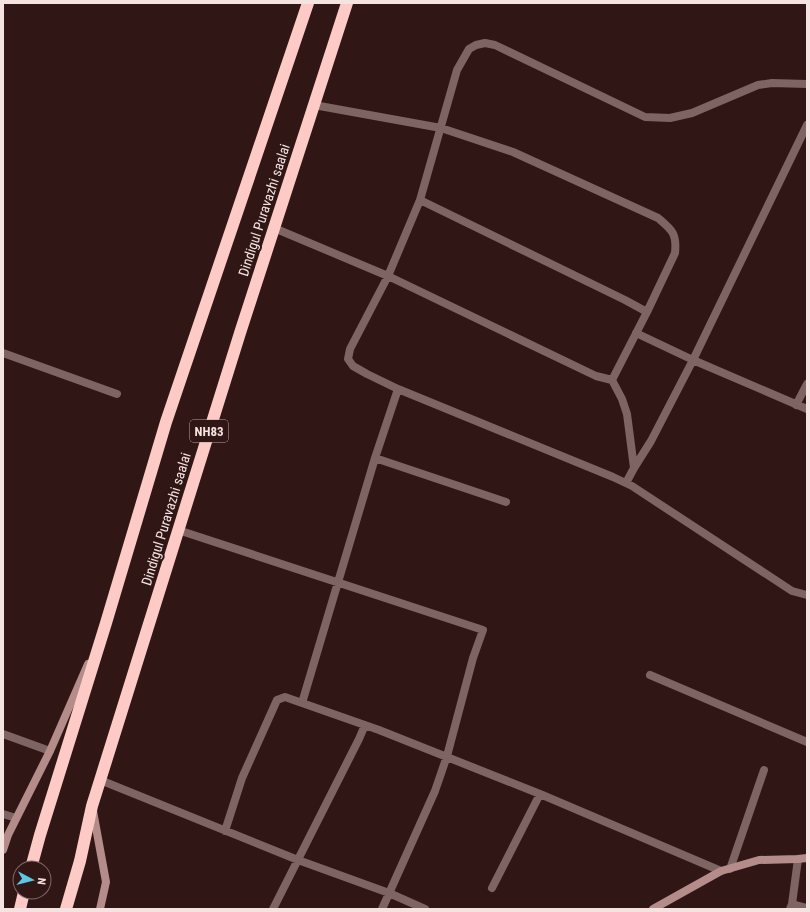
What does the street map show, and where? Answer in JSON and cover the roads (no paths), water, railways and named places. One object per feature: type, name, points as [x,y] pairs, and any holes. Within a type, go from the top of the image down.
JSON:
[{"type":"highway","name":"Dindigul Puravazhi saalai","points":[[33,860],[166,422],[308,3]]},
{"type":"highway","name":"Dindigul Puravazhi saalai","points":[[66,909],[80,861],[92,806],[100,780],[240,333],[347,3]]},
{"type":"street","points":[[807,84],[772,83],[758,85],[692,114],[670,118],[645,117],[495,45],[485,43],[476,45],[469,49],[457,70],[420,200],[388,276],[350,349],[348,359],[353,366],[398,389],[626,483],[792,591],[807,595]]},
{"type":"street","points":[[314,105],[441,128],[513,152],[658,218],[668,226],[673,233],[676,243],[674,253],[647,312],[612,380]]},
{"type":"street","points":[[626,483],[651,441],[693,360],[807,125]]},
{"type":"street","points":[[420,200],[618,296],[647,312]]},
{"type":"street","points":[[274,228],[388,276],[596,376],[612,380],[622,400],[626,414],[634,468]]},
{"type":"street","points":[[636,333],[693,360],[807,409]]},
{"type":"street","points":[[3,353],[117,394]]},
{"type":"street","points":[[796,405],[807,384]]},
{"type":"street","points":[[302,703],[374,458],[398,389]]},
{"type":"street","points":[[374,458],[506,502]]},
{"type":"street","points":[[178,530],[483,630],[435,791],[382,909]]},
{"type":"street","points":[[3,850],[16,818],[50,751],[106,623]]},
{"type":"street","points":[[650,675],[807,742]]},
{"type":"street","points":[[225,831],[242,778],[277,700],[285,697],[365,725],[446,756],[540,794],[721,871]]},
{"type":"street","points":[[273,909],[365,725]]},
{"type":"street","points":[[3,734],[50,751]]},
{"type":"street","points":[[730,868],[764,770]]},
{"type":"street","points":[[100,780],[298,860],[389,893],[425,909]]},
{"type":"street","points":[[492,888],[540,794]]},
{"type":"street","points":[[92,806],[106,882],[100,909]]},
{"type":"street","points":[[3,814],[16,818]]},
{"type":"street","points":[[653,909],[721,871],[730,868],[759,860],[807,858]]},
{"type":"street","points":[[798,859],[791,907],[807,908]]}]
